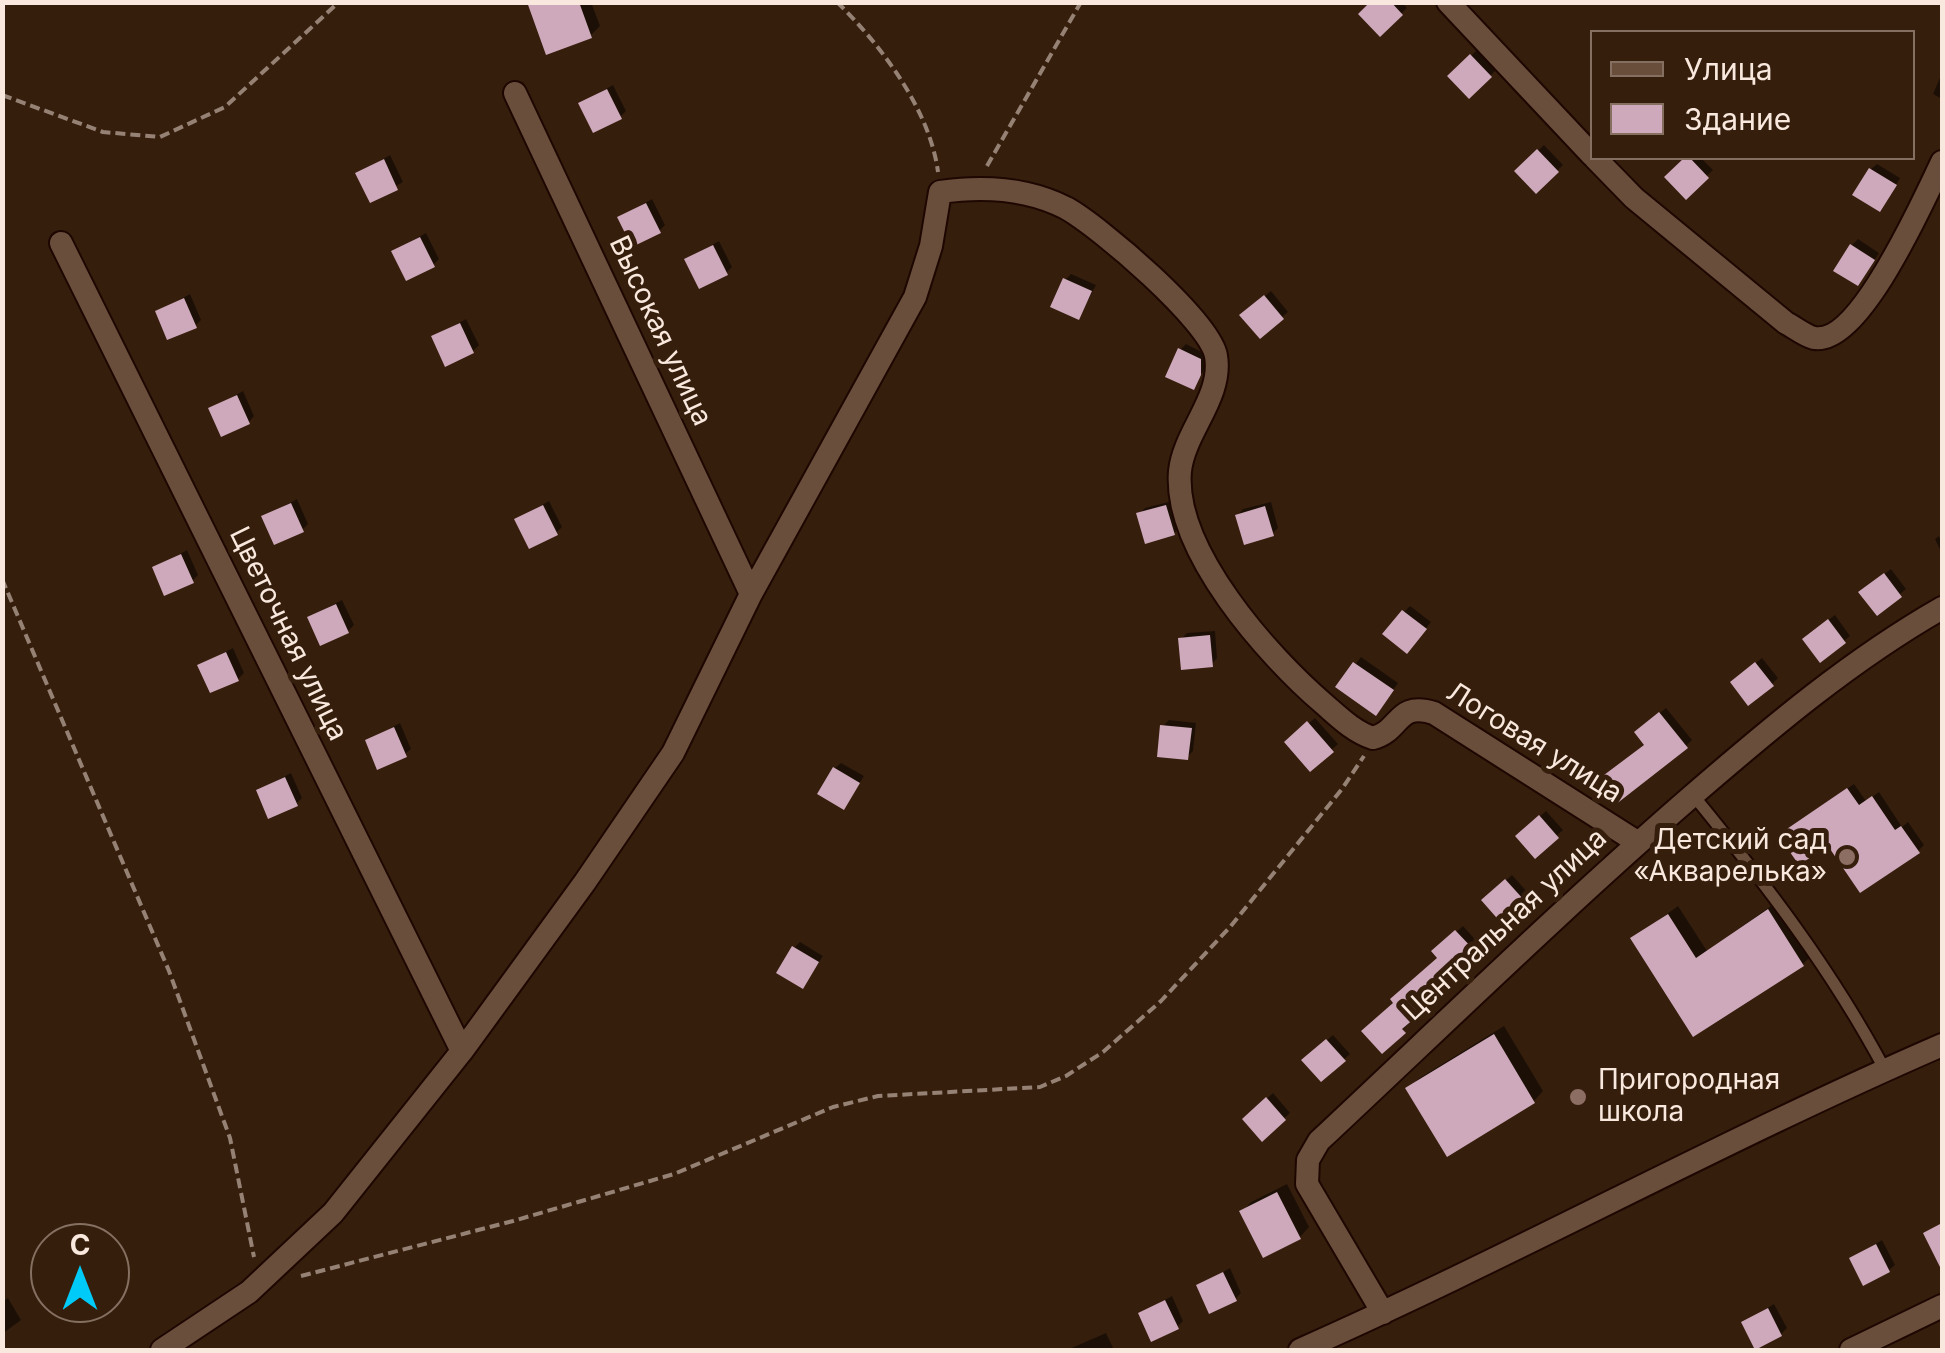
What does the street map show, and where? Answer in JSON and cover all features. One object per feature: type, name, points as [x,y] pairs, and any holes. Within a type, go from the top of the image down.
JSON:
[{"type":"street","points":[[1448,2],[1590,152]]},
{"type":"street","name":"Высокая улица","points":[[515,92],[751,594]]},
{"type":"street","points":[[1598,160],[1634,198],[1786,323],[1814,338],[1833,334],[1881,282],[1942,162]]},
{"type":"street","points":[[162,1350],[260,1283],[333,1212],[462,1051],[673,753],[751,594],[914,296],[931,246],[940,192],[974,188],[1016,191],[1066,208],[1176,300],[1207,334],[1214,347],[1216,373],[1203,415],[1181,462],[1180,475],[1180,490],[1196,541],[1238,613],[1275,658],[1342,720],[1373,738]]},
{"type":"street","name":"Цветочная улица","points":[[61,242],[462,1051]]},
{"type":"street","name":"Центральная улица","points":[[1383,1314],[1307,1184],[1308,1160],[1319,1141],[1637,842],[1765,731],[1868,654],[1942,608]]},
{"type":"street","name":"Логовая улица","points":[[1373,738],[1384,734],[1404,712],[1434,712],[1637,842]]},
{"type":"street","points":[[1300,1350],[1383,1314],[1762,1125],[1942,1045]]},
{"type":"street","points":[[1851,1350],[1942,1306]]},
{"type":"lane","points":[[1693,796],[1770,888],[1825,966],[1886,1070]]},
{"type":"path","points":[[2,96],[103,132],[160,137],[225,107],[339,2]]},
{"type":"path","points":[[837,2],[880,52],[930,135],[940,192]]},
{"type":"path","points":[[974,188],[1081,2]]},
{"type":"path","points":[[2,580],[169,971],[230,1138],[260,1283],[324,1272],[674,1174],[833,1106],[878,1096],[1040,1086],[1066,1076],[1103,1052],[1161,1001],[1230,926],[1342,789],[1373,738]]},
{"type":"building","points":[[527,2],[579,2],[592,38],[546,55]]},
{"type":"building","points":[[1370,2],[1391,2],[1403,15],[1380,37],[1358,14]]},
{"type":"building","points":[[1470,54],[1492,77],[1469,99],[1447,76]]},
{"type":"building","points":[[607,89],[622,119],[593,133],[578,103]]},
{"type":"building","points":[[1537,149],[1559,172],[1536,194],[1514,171]]},
{"type":"building","points":[[384,159],[398,190],[370,203],[355,173]]},
{"type":"building","points":[[1682,160],[1692,160],[1709,178],[1686,200],[1664,177]]},
{"type":"building","points":[[1869,168],[1897,185],[1880,212],[1852,195]]},
{"type":"building","points":[[646,203],[661,233],[632,247],[617,217]]},
{"type":"building","points":[[420,237],[435,267],[406,281],[391,251]]},
{"type":"building","points":[[1850,244],[1875,260],[1858,286],[1833,271]]},
{"type":"building","points":[[713,245],[728,275],[699,289],[684,259]]},
{"type":"building","points":[[1063,278],[1092,291],[1079,320],[1050,307]]},
{"type":"building","points":[[1264,295],[1284,319],[1260,339],[1239,315]]},
{"type":"building","points":[[184,298],[197,328],[167,340],[155,311]]},
{"type":"building","points":[[460,323],[474,353],[445,367],[431,336]]},
{"type":"building","points":[[1178,348],[1201,359],[1201,375],[1194,390],[1165,377]]},
{"type":"building","points":[[237,395],[250,424],[221,437],[208,408]]},
{"type":"building","points":[[291,503],[304,532],[274,545],[261,516]]},
{"type":"building","points":[[543,505],[558,535],[529,549],[514,519]]},
{"type":"building","points":[[1166,505],[1175,535],[1145,544],[1136,513]]},
{"type":"building","points":[[1265,506],[1274,536],[1244,545],[1235,515]]},
{"type":"building","points":[[181,554],[194,583],[164,596],[152,567]]},
{"type":"building","points":[[1884,573],[1902,597],[1877,616],[1858,592]]},
{"type":"building","points":[[336,604],[349,633],[320,646],[307,617]]},
{"type":"building","points":[[1402,610],[1427,629],[1407,654],[1382,634]]},
{"type":"building","points":[[1828,619],[1846,643],[1820,663],[1802,639]]},
{"type":"building","points":[[1210,635],[1213,667],[1181,670],[1178,638]]},
{"type":"building","points":[[226,652],[239,681],[210,693],[197,665]]},
{"type":"building","points":[[1353,662],[1394,690],[1376,716],[1335,687]]},
{"type":"building","points":[[1755,662],[1774,686],[1748,706],[1730,682]]},
{"type":"building","points":[[1659,712],[1688,748],[1615,805],[1596,781],[1644,745],[1634,732]]},
{"type":"building","points":[[1307,721],[1334,752],[1310,772],[1284,742]]},
{"type":"building","points":[[1160,725],[1192,728],[1188,760],[1157,757]]},
{"type":"building","points":[[394,727],[407,757],[377,770],[365,740]]},
{"type":"building","points":[[833,767],[860,783],[844,810],[817,794]]},
{"type":"building","points":[[285,777],[298,806],[268,819],[256,790]]},
{"type":"building","points":[[1847,788],[1859,805],[1872,796],[1895,830],[1901,826],[1920,853],[1860,893],[1828,846],[1799,865],[1778,835]]},
{"type":"building","points":[[1539,815],[1559,838],[1535,859],[1515,836]]},
{"type":"building","points":[[1505,879],[1534,911],[1510,933],[1481,900]]},
{"type":"building","points":[[1768,909],[1804,966],[1693,1037],[1630,938],[1668,914],[1696,958]]},
{"type":"building","points":[[1455,930],[1476,952],[1429,994],[1435,1001],[1402,1029],[1406,1033],[1382,1054],[1361,1031],[1437,958],[1431,951]]},
{"type":"building","points":[[792,946],[819,962],[803,989],[776,973]]},
{"type":"building","points":[[1494,1034],[1535,1103],[1447,1157],[1405,1088]]},
{"type":"building","points":[[1326,1039],[1346,1061],[1321,1082],[1301,1060]]},
{"type":"building","points":[[1266,1097],[1286,1120],[1262,1142],[1242,1119]]},
{"type":"building","points":[[1277,1192],[1301,1239],[1263,1258],[1239,1211]]},
{"type":"building","points":[[1942,1223],[1942,1271],[1923,1233]]},
{"type":"building","points":[[1876,1244],[1890,1272],[1863,1286],[1849,1258]]},
{"type":"building","points":[[1223,1272],[1237,1301],[1209,1314],[1196,1285]]},
{"type":"building","points":[[1165,1300],[1179,1329],[1151,1342],[1138,1313]]},
{"type":"building","points":[[1768,1308],[1782,1336],[1755,1350],[1741,1322]]},
{"type":"place","name":"Детский сад «Акварелька»","points":[[1847,857]]},
{"type":"place","name":"Пригородная школа","points":[[1578,1097]]}]
